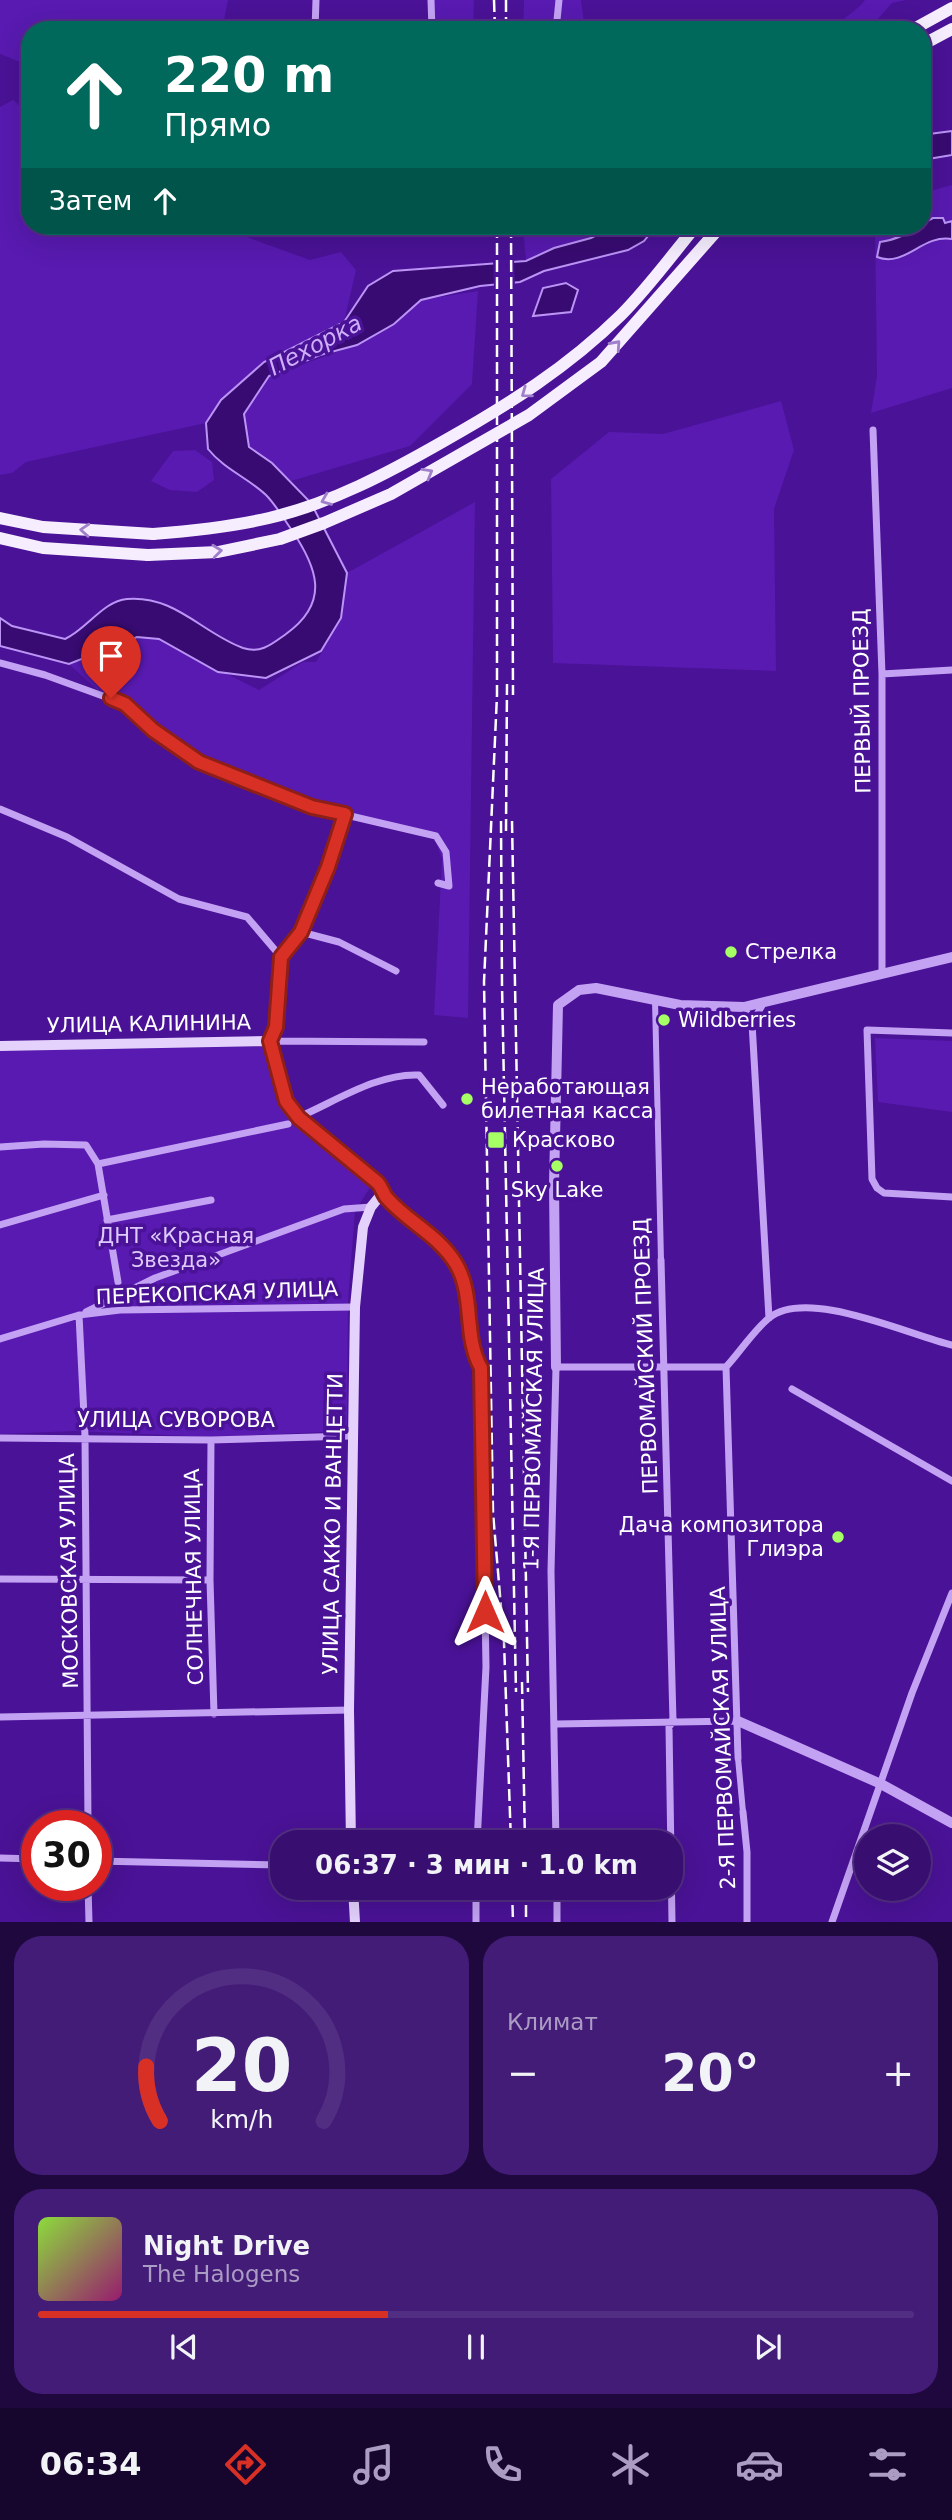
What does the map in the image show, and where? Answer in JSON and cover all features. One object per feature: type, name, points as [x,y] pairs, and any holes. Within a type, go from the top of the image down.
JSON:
[{"type":"main road","points":[[927,21],[952,8]]},
{"type":"main road","points":[[931,40],[952,29]]},
{"type":"main road","points":[[0,518],[43,527],[153,534],[219,529],[318,503],[396,468],[518,399],[557,371],[622,314],[688,235]]},
{"type":"main road","points":[[0,538],[43,548],[148,555],[218,552],[280,539],[391,495],[517,422],[601,362],[713,235]]},
{"type":"main road","points":[[270,1041],[293,1121],[378,1183],[383,1195],[371,1207]]},
{"type":"main road","name":"УЛИЦА КАЛИНИНА","points":[[0,1046],[270,1041]]},
{"type":"main road","name":"УЛИЦА САККО И ВАНЦЕТТИ","points":[[351,1830],[351,1436],[355,1307],[363,1227],[371,1207]]},
{"type":"main road","points":[[354,1900],[355,1922]]},
{"type":"street","points":[[315,21],[316,0]]},
{"type":"street","points":[[431,0],[432,21]]},
{"type":"street","points":[[557,21],[559,0]]},
{"type":"street","name":"ПЕРВЫЙ ПРОЕЗД","points":[[873,429],[882,674],[882,972]]},
{"type":"street","points":[[0,663],[45,675],[125,704],[153,730],[199,762],[312,807],[436,836],[446,852],[449,886],[438,883]]},
{"type":"street","points":[[882,674],[952,670]]},
{"type":"street","points":[[0,809],[67,836],[179,899],[247,917],[281,957]]},
{"type":"street","points":[[270,1041],[276,1027],[281,957],[301,932],[328,867],[345,814]]},
{"type":"street","points":[[301,932],[339,942],[396,971]]},
{"type":"street","points":[[655,998],[680,1005],[744,1007],[952,957]]},
{"type":"street","name":"1-Я ПЕРВОМАЙСКАЯ УЛИЦА","points":[[556,1830],[551,1571],[558,1005],[564,997],[579,990],[596,988],[655,998]]},
{"type":"street","name":"ПЕРВОМАЙСКИЙ ПРОЕЗД","points":[[655,998],[673,1721],[669,1727],[672,1922]]},
{"type":"street","points":[[752,1023],[764,1002]]},
{"type":"street","points":[[744,1007],[752,1023],[769,1318]]},
{"type":"street","points":[[952,1033],[867,1030],[872,1179],[884,1193],[952,1197]]},
{"type":"street","name":"УЛИЦА КАЛИНИНА","points":[[270,1041],[424,1042]]},
{"type":"street","points":[[98,1164],[293,1121],[380,1081],[412,1074],[419,1075],[443,1105]]},
{"type":"street","points":[[0,1147],[86,1145],[98,1164],[118,1282]]},
{"type":"street","points":[[0,1225],[104,1195]]},
{"type":"street","points":[[383,1195],[434,1237],[456,1265],[465,1287],[472,1351],[481,1368],[486,1667],[478,1830]]},
{"type":"street","points":[[107,1220],[211,1200]]},
{"type":"street","points":[[79,1315],[155,1278],[344,1209],[371,1207]]},
{"type":"street","name":"ПЕРЕКОПСКАЯ УЛИЦА","points":[[0,1339],[79,1315],[120,1310],[355,1307]]},
{"type":"street","points":[[555,1367],[726,1367],[769,1318],[781,1312],[812,1308],[846,1312],[952,1345]]},
{"type":"street","name":"МОСКОВСКАЯ УЛИЦА","points":[[79,1315],[85,1436],[88,1810]]},
{"type":"street","name":"2-Я ПЕРВОМАЙСКАЯ УЛИЦА","points":[[726,1367],[738,1758],[747,1852],[747,1922]]},
{"type":"street","points":[[792,1388],[952,1481]]},
{"type":"street","name":"УЛИЦА СУВОРОВА","points":[[0,1438],[85,1436],[211,1440],[351,1436]]},
{"type":"street","name":"СОЛНЕЧНАЯ УЛИЦА","points":[[211,1440],[210,1580],[214,1714]]},
{"type":"street","points":[[0,1579],[210,1580]]},
{"type":"street","points":[[832,1922],[912,1693],[952,1593]]},
{"type":"street","points":[[0,1717],[349,1710]]},
{"type":"street","points":[[556,1724],[738,1721],[881,1784],[952,1823]]},
{"type":"street","points":[[0,1858],[21,1859]]},
{"type":"street","points":[[112,1861],[270,1864]]},
{"type":"street","points":[[476,1900],[476,1922]]},
{"type":"street","points":[[557,1900],[558,1922]]},
{"type":"street","points":[[88,1901],[89,1922]]},
{"type":"green space","points":[[0,0],[228,0],[224,21],[21,21],[21,62],[0,54]]},
{"type":"green space","points":[[430,0],[474,0],[473,21],[431,21]]},
{"type":"green space","points":[[524,0],[581,0],[584,21],[523,21]]},
{"type":"green space","points":[[865,0],[906,0],[892,3],[876,21],[842,21]]},
{"type":"green space","points":[[13,100],[21,107],[21,235],[241,235],[310,260],[341,252],[356,270],[344,322],[267,362],[235,388],[206,423],[26,462],[12,473],[0,475],[0,107]]},
{"type":"green space","points":[[952,185],[952,388],[871,413],[877,376],[875,235],[931,235],[931,191]]},
{"type":"green space","points":[[524,235],[593,235],[548,252],[526,261]]},
{"type":"green space","points":[[478,291],[472,384],[410,446],[291,481],[272,463],[244,444],[244,414],[269,376],[357,345],[394,324],[421,300]]},
{"type":"green space","points":[[781,401],[794,450],[774,509],[776,671],[553,663],[551,479],[609,432],[663,434]]},
{"type":"green space","points":[[195,450],[212,462],[214,480],[197,492],[170,490],[151,481],[173,451]]},
{"type":"green space","points":[[475,502],[468,1018],[434,1015],[442,859],[434,836],[259,786],[153,741],[69,664],[137,637],[158,639],[259,690],[303,662],[316,662],[341,618],[347,573]]},
{"type":"green space","points":[[875,1038],[952,1041],[952,1112],[878,1102]]},
{"type":"green space","name":"ДНТ «Красная Звезда»","points":[[266,1046],[274,1083],[292,1116],[371,1186],[355,1211],[348,1302],[347,1431],[210,1437],[75,1431],[0,1434],[0,1051]]},
{"type":"water","points":[[952,131],[952,155],[931,158],[931,134]]},
{"type":"water","points":[[943,218],[945,223],[952,221],[952,239],[932,241],[896,258],[877,257],[880,242],[903,235],[931,235],[931,219]]},
{"type":"water","name":"Пехорка","points":[[597,235],[649,235],[628,250],[544,271],[520,282],[480,286],[421,300],[394,324],[357,345],[320,355],[269,376],[244,414],[249,447],[272,463],[311,503],[347,573],[341,618],[321,651],[266,678],[218,672],[159,639],[137,637],[69,664],[0,646],[0,618],[12,626],[65,639],[102,610],[127,599],[160,603],[249,650],[261,649],[276,641],[300,622],[309,609],[314,597],[313,570],[300,543],[269,499],[208,449],[206,423],[221,400],[264,362],[344,322],[368,286],[393,271],[526,261],[554,248]]},
{"type":"water","points":[[566,283],[578,290],[571,312],[533,316],[543,288]]},
{"type":"pier","points":[[514,258],[515,286],[494,288],[493,259]]},
{"type":"railway","points":[[494,0],[495,21]]},
{"type":"railway","points":[[506,0],[506,21]]},
{"type":"railway","points":[[497,235],[497,695],[484,982],[493,1513],[504,1642],[511,1830]]},
{"type":"railway","points":[[511,235],[513,695]]},
{"type":"railway","points":[[506,831],[507,684]]},
{"type":"railway","points":[[501,821],[516,1692]]},
{"type":"railway","points":[[512,821],[528,1692]]},
{"type":"railway","points":[[522,1682],[525,1830]]},
{"type":"railway","points":[[512,1900],[513,1922]]},
{"type":"railway","points":[[526,1900],[526,1922]]},
{"type":"place","name":"Стрелка","points":[[731,952]]},
{"type":"place","name":"Wildberries","points":[[664,1020]]},
{"type":"place","name":"Неработающая билетная касса","points":[[467,1099]]},
{"type":"place","name":"Красково","points":[[496,1140]]},
{"type":"place","name":"Sky Lake","points":[[557,1166]]},
{"type":"place","name":"Дача композитора Глиэра","points":[[838,1537]]},
{"type":"route","points":[[111,698],[125,704],[153,730],[199,762],[243,777],[312,807],[345,814],[328,867],[301,932],[281,957],[276,1027],[274,1037],[270,1041],[272,1060],[286,1101],[299,1118],[378,1183],[384,1191],[383,1195],[434,1237],[456,1265],[465,1287],[472,1351],[481,1368],[485,1612]]}]
